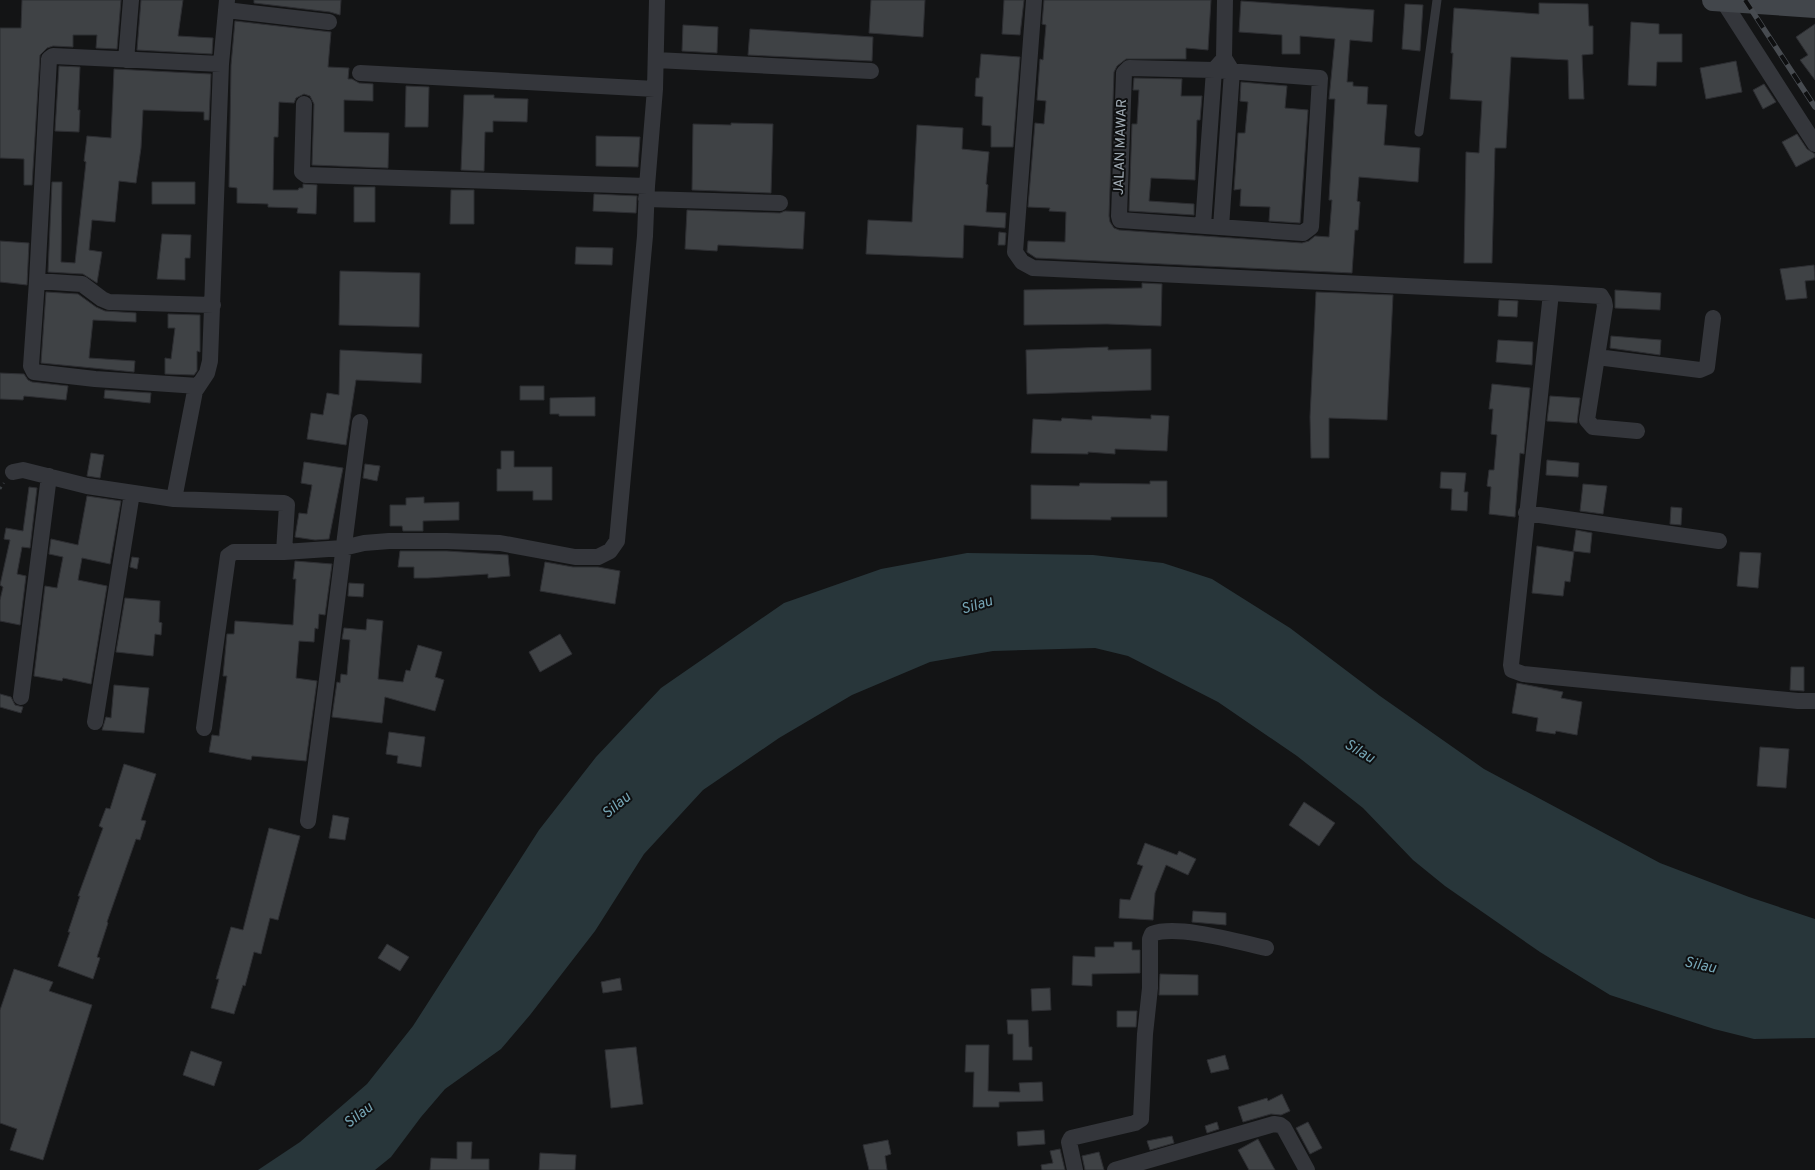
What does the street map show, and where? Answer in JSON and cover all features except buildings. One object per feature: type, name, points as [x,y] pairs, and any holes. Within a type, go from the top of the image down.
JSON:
[{"type":"main road","points":[[1712,0],[1788,2],[1815,7]]},
{"type":"street","points":[[126,60],[131,0]]},
{"type":"street","points":[[204,728],[228,556],[234,552],[284,552],[343,548],[364,543],[389,541],[447,540],[500,543],[575,557],[598,557],[610,551],[616,541],[618,527],[645,236],[655,89],[658,0]]},
{"type":"street","points":[[1034,0],[1015,252],[1022,262],[1033,268],[1601,296],[1605,306],[1587,420],[1593,427],[1637,431]]},
{"type":"street","points":[[1221,227],[1225,0]]},
{"type":"street","points":[[1723,1],[1815,144]]},
{"type":"street","points":[[174,499],[198,386],[209,367],[213,305],[221,64],[226,5],[329,22]]},
{"type":"street","points":[[198,386],[95,380],[34,372],[31,366],[49,59],[53,56],[221,64]]},
{"type":"street","points":[[656,60],[871,71]]},
{"type":"street","points":[[1223,66],[1320,78],[1311,227],[1303,233],[1203,226],[1223,66]]},
{"type":"street","name":"JALAN MAWAR","points":[[1203,226],[1120,220],[1124,73],[1129,68],[1223,66]]},
{"type":"street","points":[[360,73],[655,89]]},
{"type":"street","points":[[304,104],[302,172],[312,177],[647,193],[780,203]]},
{"type":"street","points":[[37,280],[82,284],[109,302],[213,305]]},
{"type":"street","points":[[1551,294],[1526,513],[1512,670],[1523,674],[1798,701],[1815,701]]},
{"type":"street","points":[[1597,357],[1700,370],[1707,367],[1713,318]]},
{"type":"street","points":[[308,821],[360,422]]},
{"type":"street","points":[[13,472],[23,470],[87,486],[174,499],[284,502],[287,505],[284,552]]},
{"type":"street","points":[[21,697],[49,476]]},
{"type":"street","points":[[95,722],[132,493]]},
{"type":"street","points":[[1526,513],[1719,540]]},
{"type":"street","points":[[1075,1170],[1069,1142],[1071,1138],[1135,1123],[1142,1119],[1145,1034],[1150,988],[1150,939],[1152,934],[1164,932],[1201,933],[1266,948]]},
{"type":"street","points":[[1115,1170],[1274,1124],[1284,1128],[1307,1170]]},
{"type":"lane","points":[[1419,132],[1437,0]]},
{"type":"water","name":"Silau","points":[[967,553],[1093,555],[1163,563],[1212,579],[1290,628],[1380,696],[1484,769],[1660,863],[1749,897],[1815,919],[1815,1038],[1754,1039],[1714,1029],[1610,995],[1540,952],[1445,886],[1413,860],[1363,808],[1297,756],[1218,702],[1128,656],[1095,648],[993,651],[930,662],[852,695],[779,738],[703,790],[644,854],[595,931],[501,1049],[445,1089],[391,1157],[375,1170],[258,1170],[300,1142],[367,1084],[413,1026],[539,830],[596,757],[661,688],[784,603],[881,569]]},
{"type":"railway","points":[[1745,0],[1815,107]]}]
